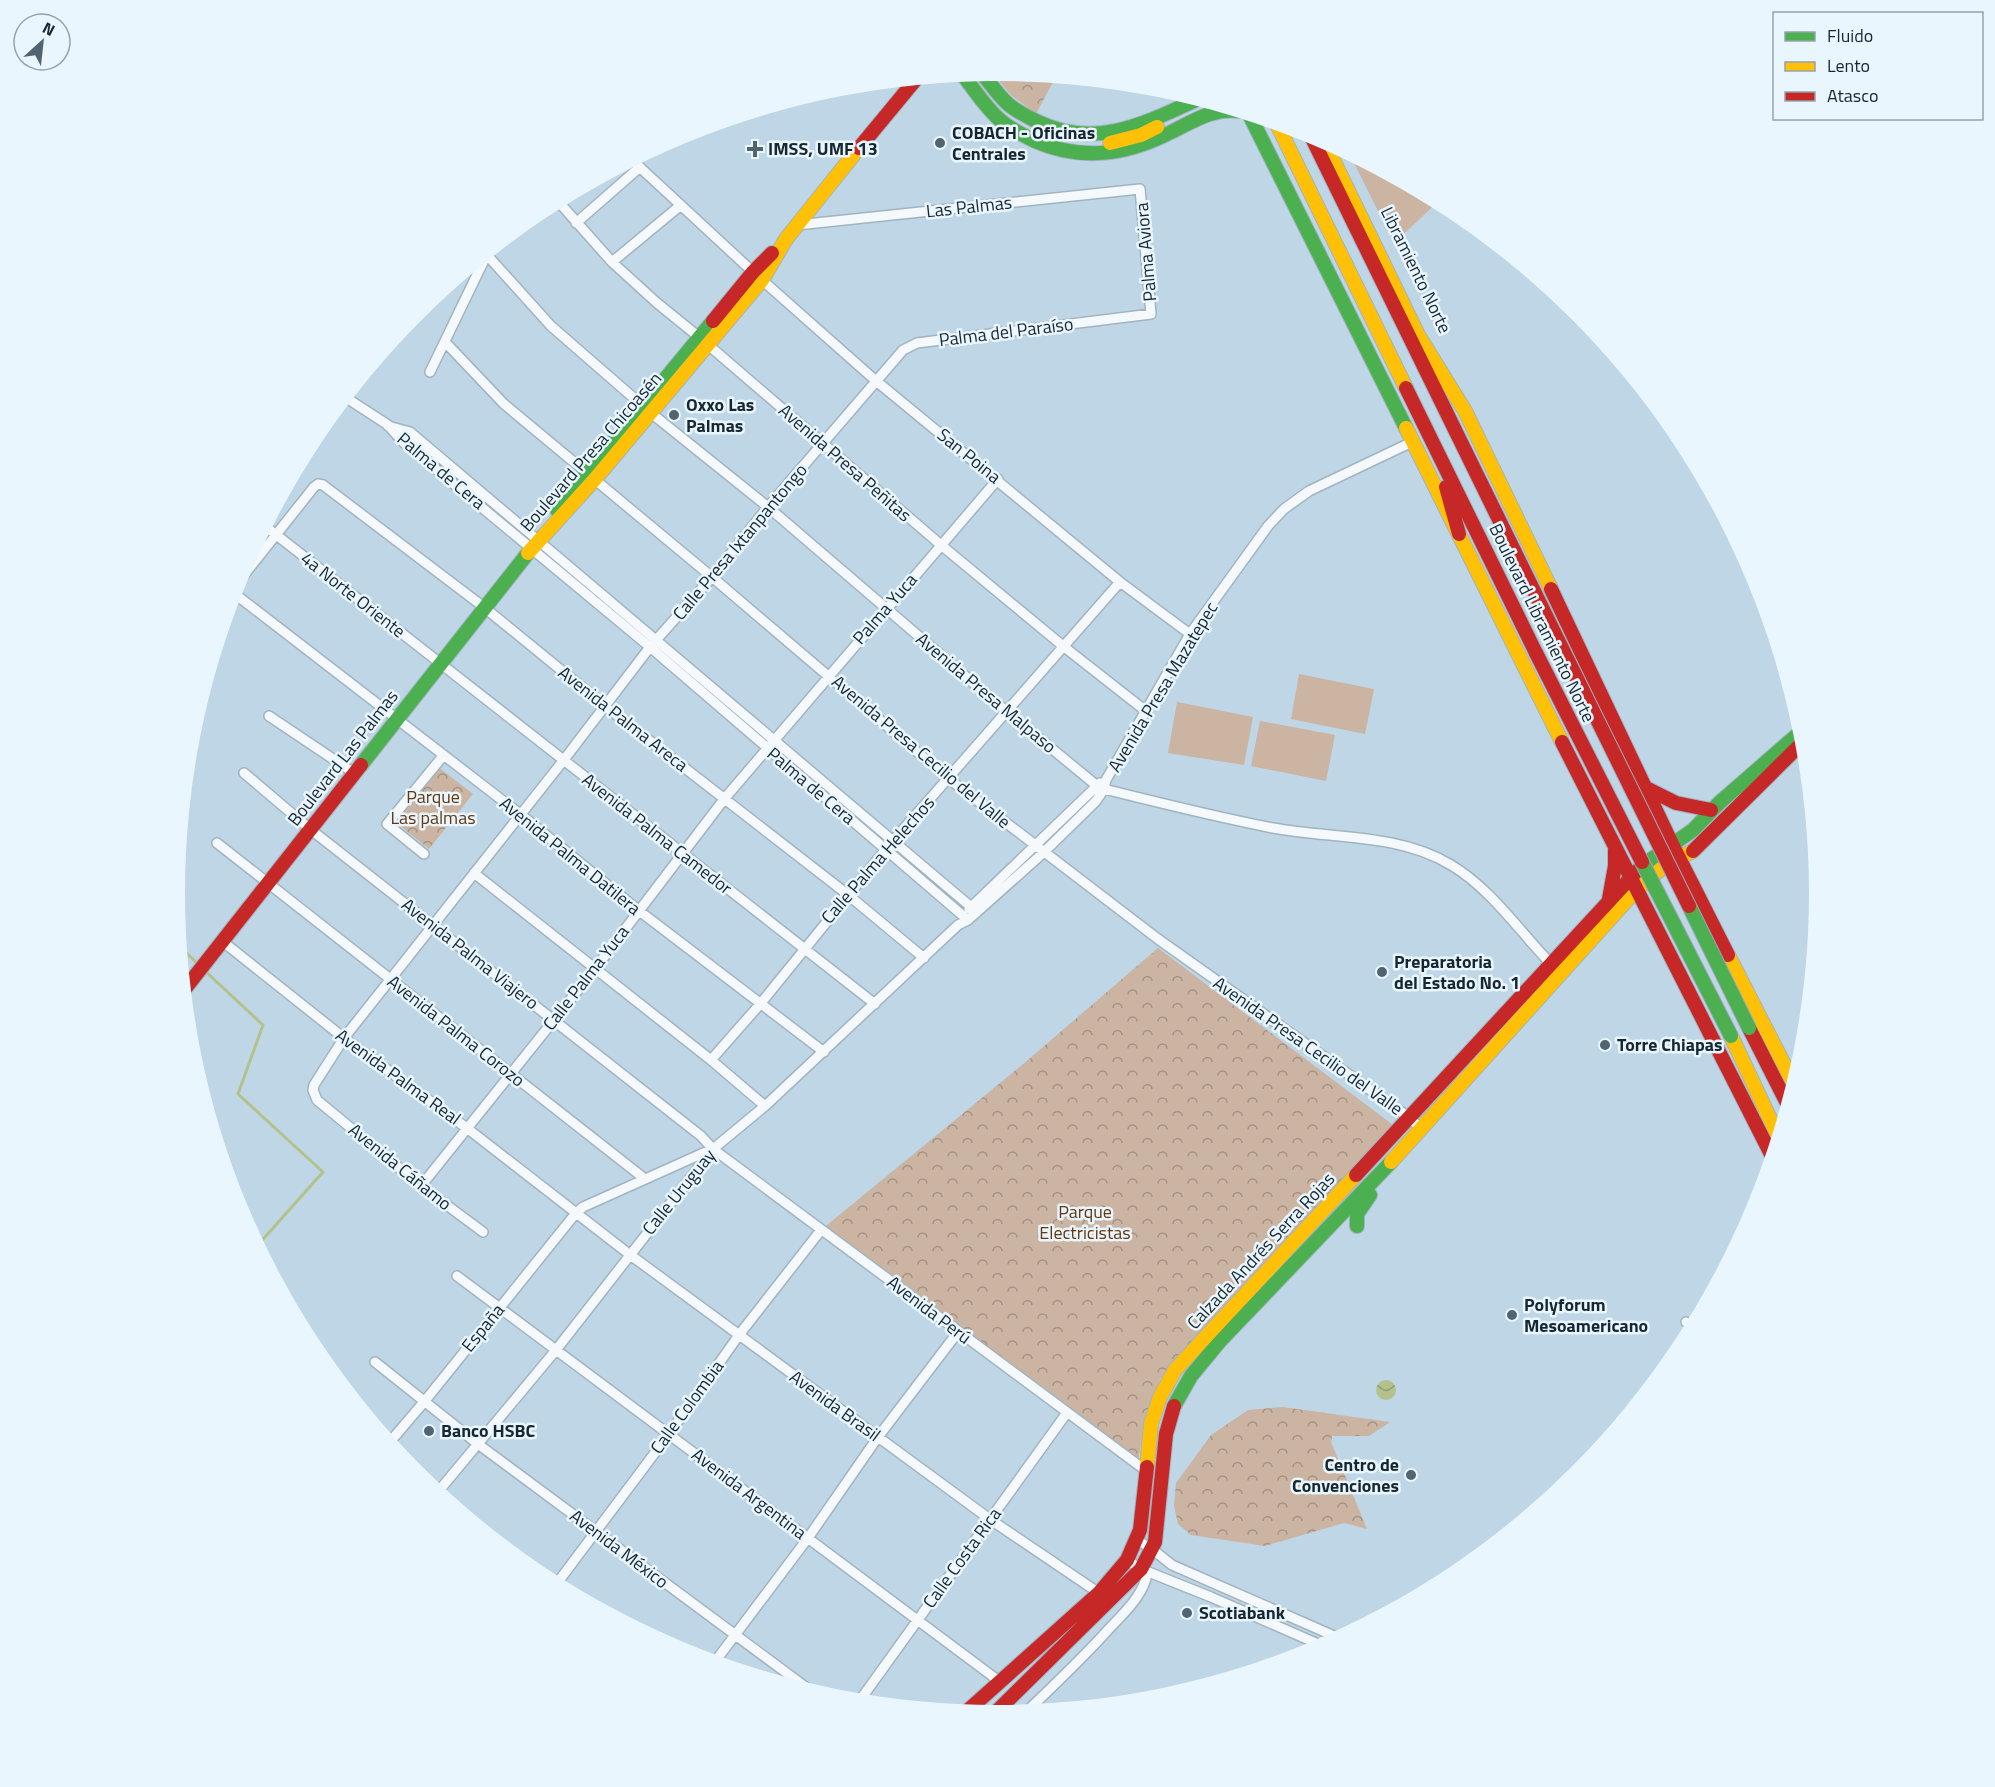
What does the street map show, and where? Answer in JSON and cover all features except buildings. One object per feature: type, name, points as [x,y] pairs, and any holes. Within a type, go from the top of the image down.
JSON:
[{"type":"main road","points":[[989,81],[1010,105],[1042,126],[1073,141],[1091,145],[1112,143],[1141,135],[1206,109]]},
{"type":"main road","points":[[969,82],[1000,120],[1009,127],[1041,144],[1088,156],[1111,154],[1136,148],[1208,109]]},
{"type":"main road","name":"Boulevard Presa Chicoasén","points":[[536,542],[757,276],[909,86]]},
{"type":"main road","points":[[1042,126],[1076,135],[1093,136],[1144,124],[1187,104]]},
{"type":"main road","points":[[1249,121],[1614,842],[1636,891],[1769,1149]]},
{"type":"main road","name":"Boulevard Libramiento Norte","points":[[1281,133],[1536,653],[1731,1036],[1775,1129]]},
{"type":"main road","name":"Boulevard Libramiento Norte","points":[[1316,147],[1783,1098]]},
{"type":"main road","points":[[1330,153],[1418,335],[1465,411],[1601,693],[1644,787],[1673,860],[1696,890],[1789,1074]]},
{"type":"main road","name":"Libramiento Norte","points":[[1341,158],[1465,411]]},
{"type":"main road","points":[[1435,449],[1459,534]]},
{"type":"main road","name":"Boulevard Las Palmas","points":[[190,982],[536,542]]},
{"type":"main road","name":"Calzada Andrés Serra Rojas","points":[[1003,1706],[1141,1569],[1155,1542],[1166,1434],[1174,1405],[1191,1376],[1220,1341],[1422,1130],[1560,974],[1614,904],[1631,877],[1643,865],[1693,830],[1711,810],[1794,737]]},
{"type":"main road","points":[[1696,890],[1694,862],[1697,849],[1796,749]]},
{"type":"main road","points":[[1644,787],[1678,805],[1711,810]]},
{"type":"main road","points":[[1614,842],[1614,904],[1649,915]]},
{"type":"main road","name":"Calzada Andrés Serra Rojas","points":[[973,1705],[1099,1593],[1127,1560],[1137,1540],[1144,1498],[1151,1424],[1160,1397],[1175,1370],[1410,1118],[1550,963],[1614,904],[1636,891],[1673,860],[1697,849]]},
{"type":"main road","points":[[1357,1226],[1356,1214],[1370,1195],[1373,1181]]},
{"type":"main road","points":[[1039,1646],[1052,1658]]},
{"type":"street","name":"San Poina","points":[[637,165],[757,276],[876,380],[1120,582],[1190,634]]},
{"type":"street","points":[[576,223],[631,168]]},
{"type":"street","name":"Las Palmas","points":[[797,225],[1140,189]]},
{"type":"street","name":"Palma Aviora","points":[[1140,189],[1151,314]]},
{"type":"street","points":[[612,262],[681,206]]},
{"type":"street","name":"Avenida Presa Peñitas","points":[[563,207],[612,262],[657,303],[941,545],[1147,712]]},
{"type":"street","name":"Avenida Presa Malpaso","points":[[492,258],[551,326],[647,410],[768,507],[1006,711],[1102,785],[1275,828],[1386,842],[1433,855],[1466,875],[1483,889],[1560,974]]},
{"type":"street","points":[[430,372],[482,266]]},
{"type":"street","name":"Palma del Paraíso","points":[[876,380],[903,350],[917,343],[1151,314]]},
{"type":"street","name":"Avenida Presa Cecilio del Valle","points":[[446,343],[504,404],[949,779],[1158,939],[1410,1118],[1422,1130]]},
{"type":"street","name":"Calle Presa Ixtanpantongo","points":[[317,1100],[313,1090],[314,1085],[344,1038],[653,644],[712,577],[876,380]]},
{"type":"street","name":"Palma de Cera","points":[[351,401],[388,426],[403,442],[536,542],[965,917]]},
{"type":"street","name":"Avenida Presa Mazatepec","points":[[965,917],[1040,850],[1102,785],[1147,712],[1190,634],[1268,526],[1284,509],[1309,491],[1412,442]]},
{"type":"street","name":"Palma Yuca","points":[[770,745],[998,479]]},
{"type":"street","name":"Avenida Palma Areca","points":[[277,535],[314,487],[318,484],[323,485],[485,608],[604,706],[847,894],[924,958]]},
{"type":"street","name":"4a Norte Oriente","points":[[271,530],[440,665]]},
{"type":"street","points":[[258,558],[277,535]]},
{"type":"street","name":"Calle Palma Helechos","points":[[711,1060],[761,1003],[847,894],[1120,582]]},
{"type":"street","name":"Avenida Palma Datilera","points":[[241,599],[520,814],[638,910],[824,1052]]},
{"type":"street","name":"Avenida Palma Camedor","points":[[440,665],[875,1004]]},
{"type":"street","points":[[269,716],[354,773]]},
{"type":"street","name":"Palma de Cera","points":[[770,745],[894,840],[974,909]]},
{"type":"street","name":"Calle Palma Yuca","points":[[421,1185],[594,970],[725,798],[770,745]]},
{"type":"street","points":[[424,854],[387,824],[442,756]]},
{"type":"street","name":"Avenida Palma Viajero","points":[[244,773],[310,829],[701,1136],[712,1149]]},
{"type":"street","name":"Avenida Palma Corozo","points":[[217,843],[645,1179]]},
{"type":"street","points":[[474,873],[594,970],[711,1060],[765,1106]]},
{"type":"street","name":"Calle Uruguay","points":[[443,1486],[556,1350],[712,1149],[765,1106],[824,1052],[965,917]]},
{"type":"street","name":"Avenida Palma Real","points":[[222,941],[344,1038],[468,1128],[576,1213]]},
{"type":"street","name":"Avenida Cáñamo","points":[[317,1100],[421,1185],[483,1232]]},
{"type":"street","points":[[576,1213],[583,1207],[712,1149]]},
{"type":"street","name":"Avenida Perú","points":[[712,1149],[1066,1414],[1145,1470]]},
{"type":"street","name":"Avenida Brasil","points":[[576,1213],[991,1520],[1099,1593]]},
{"type":"street","name":"España","points":[[394,1436],[576,1213]]},
{"type":"street","name":"Calle Colombia","points":[[561,1578],[669,1434],[739,1335],[821,1230]]},
{"type":"street","name":"Avenida Argentina","points":[[457,1276],[999,1681]]},
{"type":"street","points":[[719,1656],[808,1538],[878,1437],[958,1332]]},
{"type":"street","name":"Avenida México","points":[[375,1362],[478,1444],[796,1680]]},
{"type":"street","name":"Calle Costa Rica","points":[[864,1694],[1066,1414]]},
{"type":"street","points":[[1137,1540],[1172,1565],[1330,1634]]},
{"type":"street","points":[[1127,1560],[1141,1569],[1313,1642]]},
{"type":"street","points":[[1034,1705],[1134,1602],[1146,1579],[1141,1569]]},
{"type":"street","points":[[1052,1658],[1067,1672]]},
{"type":"green space","points":[[999,81],[1052,83],[1036,114],[1010,94]]},
{"type":"green space","points":[[1354,164],[1432,207],[1394,243]]},
{"type":"green space","points":[[1299,674],[1374,689],[1365,734],[1291,719]]},
{"type":"green space","points":[[1177,702],[1253,717],[1244,765],[1168,753]]},
{"type":"green space","points":[[1260,721],[1335,735],[1326,781],[1251,766]]},
{"type":"green space","name":"Parque Las palmas","points":[[437,766],[473,794],[429,849],[393,820]]},
{"type":"green space","name":"Parque Electricistas","points":[[1158,948],[1393,1125],[1160,1379],[1145,1422],[1138,1461],[821,1230],[1022,1065]]},
{"type":"green space","points":[[1283,1407],[1390,1422],[1369,1436],[1332,1436],[1331,1442],[1367,1529],[1344,1523],[1265,1546],[1191,1535],[1178,1524],[1174,1505],[1176,1483],[1211,1435],[1248,1410]]},
{"type":"water","points":[[1386,1380],[1393,1383],[1396,1390],[1393,1397],[1386,1400],[1379,1397],[1376,1390],[1379,1383]]},
{"type":"waterway","points":[[188,954],[198,964]]},
{"type":"waterway","points":[[205,971],[263,1025],[238,1094],[323,1172],[263,1239]]},
{"type":"traffic: fast","points":[[988,81],[1011,107],[1036,121],[1057,129],[1078,133],[1099,133],[1138,125],[1187,104]]},
{"type":"traffic: fast","points":[[968,82],[989,109],[1008,126],[1035,141],[1069,151],[1102,153],[1135,147],[1218,112]]},
{"type":"traffic: fast","points":[[1253,122],[1406,428]]},
{"type":"traffic: fast","points":[[557,510],[713,321]]},
{"type":"traffic: fast","points":[[361,765],[528,553]]},
{"type":"traffic: fast","points":[[1636,872],[1693,830],[1719,803],[1794,737]]},
{"type":"traffic: fast","points":[[1642,862],[1731,1036]]},
{"type":"traffic: fast","points":[[1689,906],[1749,1028]]},
{"type":"traffic: fast","points":[[1174,1406],[1191,1376],[1220,1341],[1391,1162]]},
{"type":"traffic: fast","points":[[1357,1226],[1357,1214],[1370,1195]]},
{"type":"traffic: slow","points":[[1110,143],[1141,135],[1157,127]]},
{"type":"traffic: slow","points":[[1281,133],[1406,388]]},
{"type":"traffic: slow","points":[[528,553],[595,479],[762,280],[786,239],[859,148]]},
{"type":"traffic: slow","points":[[1330,153],[1418,335],[1465,411],[1551,589]]},
{"type":"traffic: slow","points":[[1406,428],[1562,742]]},
{"type":"traffic: slow","points":[[1391,1162],[1636,890],[1668,863],[1693,851]]},
{"type":"traffic: slow","points":[[1728,955],[1789,1074]]},
{"type":"traffic: slow","points":[[1731,1036],[1775,1129]]},
{"type":"traffic: slow","points":[[1147,1467],[1151,1424],[1160,1397],[1175,1370],[1356,1175]]},
{"type":"traffic: jam","points":[[859,148],[910,86]]},
{"type":"traffic: jam","points":[[1316,147],[1559,642]]},
{"type":"traffic: jam","points":[[713,321],[753,272],[772,253]]},
{"type":"traffic: jam","points":[[1406,388],[1536,653]]},
{"type":"traffic: jam","points":[[1446,487],[1459,534]]},
{"type":"traffic: jam","points":[[1551,589],[1672,844],[1728,955]]},
{"type":"traffic: jam","points":[[1559,642],[1689,906]]},
{"type":"traffic: jam","points":[[1536,653],[1642,862]]},
{"type":"traffic: jam","points":[[1562,742],[1769,1149]]},
{"type":"traffic: jam","points":[[1693,851],[1796,749]]},
{"type":"traffic: jam","points":[[190,982],[361,765]]},
{"type":"traffic: jam","points":[[1644,787],[1676,803],[1711,810]]},
{"type":"traffic: jam","points":[[1609,899],[1615,866],[1615,850]]},
{"type":"traffic: jam","points":[[1356,1175],[1636,872]]},
{"type":"traffic: jam","points":[[1749,1028],[1784,1097]]},
{"type":"traffic: jam","points":[[1002,1706],[1141,1569],[1155,1542],[1166,1434],[1174,1406]]},
{"type":"traffic: jam","points":[[974,1705],[1099,1593],[1127,1560],[1140,1530],[1147,1467]]},
{"type":"place","name":"COBACH - Oficinas Centrales","points":[[940,143]]},
{"type":"place","name":"IMSS, UMF 13","points":[[755,149]]},
{"type":"place","name":"Oxxo Las Palmas","points":[[674,415]]},
{"type":"place","name":"Preparatoria del Estado No. 1","points":[[1382,972]]},
{"type":"place","name":"Torre Chiapas","points":[[1605,1045]]},
{"type":"place","name":"Polyforum Mesoamericano","points":[[1512,1315]]},
{"type":"place","name":"Banco HSBC","points":[[429,1431]]},
{"type":"place","name":"Centro de Convenciones","points":[[1411,1475]]},
{"type":"place","name":"Scotiabank","points":[[1187,1613]]}]
